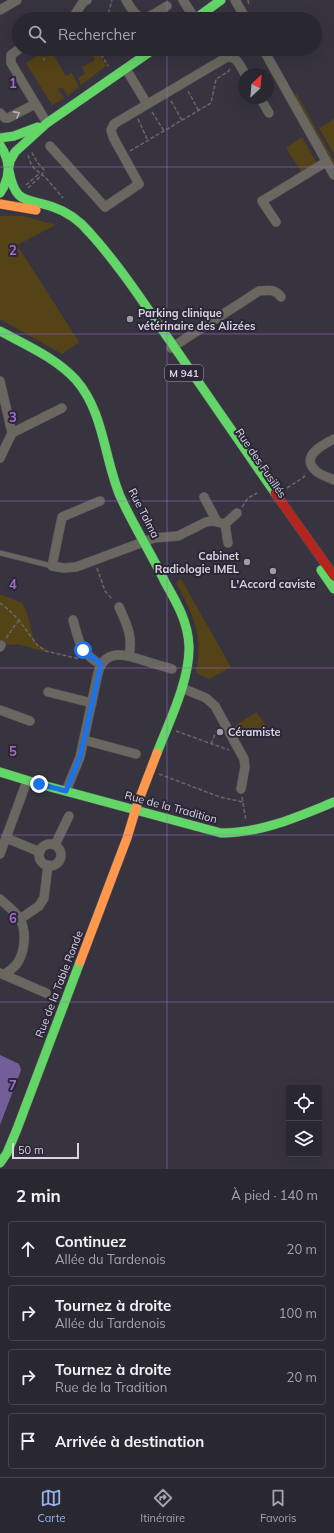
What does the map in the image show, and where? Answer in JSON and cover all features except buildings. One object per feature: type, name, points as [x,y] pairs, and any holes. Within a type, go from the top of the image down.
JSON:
[{"type":"main road","points":[[205,12],[222,0]]},
{"type":"main road","points":[[0,193],[6,185],[10,161],[15,152],[47,124],[144,56]]},
{"type":"main road","points":[[0,138],[14,136],[47,124]]},
{"type":"main road","points":[[0,145],[6,156],[9,169]]},
{"type":"main road","name":"Rue des Fusillés","points":[[9,169],[12,185],[20,197],[32,202],[60,209],[82,224],[109,256],[334,589]]},
{"type":"main road","name":"Rue des Fusillés","points":[[0,204],[55,213],[68,219],[74,224],[92,245],[171,348],[334,576]]},
{"type":"main road","name":"Rue Talma","points":[[0,331],[64,367],[84,388],[93,407],[120,495],[178,606],[187,628],[190,650],[189,663],[182,688],[136,810]]},
{"type":"main road","name":"Rue de la Tradition","points":[[0,772],[220,833],[248,833],[266,828],[334,802]]},
{"type":"main road","name":"Rue de la Table Ronde","points":[[0,1163],[7,1153],[17,1129],[127,838],[136,810]]},
{"type":"street","points":[[0,10],[17,0]]},
{"type":"street","points":[[77,12],[87,0]]},
{"type":"street","points":[[126,0],[133,12]]},
{"type":"street","points":[[183,0],[191,12]]},
{"type":"street","points":[[235,0],[242,12]]},
{"type":"street","points":[[158,12],[167,6]]},
{"type":"street","points":[[12,54],[11,63],[47,124]]},
{"type":"street","points":[[267,56],[334,175]]},
{"type":"street","points":[[50,146],[105,207],[140,184],[111,134],[112,126],[133,112],[227,57],[236,59],[241,68]]},
{"type":"street","points":[[126,68],[147,104]]},
{"type":"street","points":[[0,113],[5,118],[12,117],[35,104]]},
{"type":"street","points":[[264,104],[269,113]]},
{"type":"street","points":[[276,222],[262,201],[326,162]]},
{"type":"street","points":[[171,348],[259,291],[270,290],[277,292],[281,297]]},
{"type":"street","points":[[0,381],[12,434]]},
{"type":"street","points":[[0,458],[12,434],[62,408]]},
{"type":"street","points":[[334,439],[316,448],[311,458],[311,464],[317,472],[334,480]]},
{"type":"street","points":[[204,497],[221,523],[228,543]]},
{"type":"street","points":[[100,502],[62,517],[52,566],[71,568],[159,537],[178,536],[206,522],[228,523],[237,513]]},
{"type":"street","points":[[119,607],[131,636],[129,656]]},
{"type":"street","points":[[73,620],[83,650],[101,664]]},
{"type":"street","points":[[66,791],[78,763],[101,664],[112,656],[121,655],[172,669]]},
{"type":"street","points":[[182,688],[206,698],[215,706],[243,756],[245,767],[241,789]]},
{"type":"street","points":[[48,692],[92,703]]},
{"type":"street","points":[[0,710],[30,721]]},
{"type":"street","points":[[84,740],[136,754]]},
{"type":"street","points":[[0,854],[28,781]]},
{"type":"street","points":[[55,845],[69,816]]},
{"type":"street","points":[[6,838],[40,852]]},
{"type":"street","points":[[46,845],[55,845],[60,849],[60,858],[54,864],[48,865],[41,860],[40,852],[46,845]]},
{"type":"street","points":[[20,919],[39,906],[43,900],[48,865]]},
{"type":"street","points":[[0,899],[20,919],[24,938],[21,954],[16,964],[2,974]]},
{"type":"street","points":[[2,974],[46,993]]},
{"type":"lane","points":[[0,553],[52,566]]},
{"type":"path","points":[[109,12],[112,0]]},
{"type":"path","points":[[43,56],[44,62]]},
{"type":"path","points":[[103,56],[108,66]]},
{"type":"path","points":[[123,156],[211,103],[216,79],[229,71],[230,57]]},
{"type":"path","points":[[184,82],[199,110]]},
{"type":"path","points":[[167,92],[182,120]]},
{"type":"path","points":[[147,104],[164,131]]},
{"type":"path","points":[[133,112],[148,141]]},
{"type":"path","points":[[26,189],[42,175],[44,170],[28,148]]},
{"type":"path","points":[[23,187],[40,173],[31,164],[27,153]]},
{"type":"path","points":[[286,489],[304,477],[311,464]]},
{"type":"path","points":[[237,513],[248,498],[258,494]]},
{"type":"path","points":[[94,560],[105,590],[119,607]]},
{"type":"path","points":[[0,603],[19,620],[37,645],[46,651],[80,659]]},
{"type":"path","points":[[0,646],[19,620]]},
{"type":"path","points":[[211,744],[221,717]]},
{"type":"path","points":[[167,728],[243,756]]},
{"type":"path","points":[[150,771],[220,797],[243,802]]},
{"type":"path","points":[[241,789],[248,833]]},
{"type":"shaded area","points":[[37,56],[42,56],[43,61],[45,62],[45,57],[54,56],[66,76],[72,73],[79,87],[68,96],[62,87],[58,89],[64,98],[52,105],[26,63]]},
{"type":"shaded area","points":[[93,56],[101,56],[106,66],[81,85],[78,78],[85,74],[82,67],[95,60]]},
{"type":"shaded area","points":[[296,93],[334,161],[334,165],[295,96]]},
{"type":"shaded area","points":[[334,119],[334,154],[319,128]]},
{"type":"shaded area","points":[[302,137],[316,162],[315,165],[302,173],[286,148]]},
{"type":"shaded area","points":[[0,216],[23,216],[56,225],[17,245],[79,342],[62,354],[0,319]]},
{"type":"shaded area","points":[[181,579],[231,667],[209,679],[196,673],[199,647],[198,636],[192,615],[176,582]]},
{"type":"shaded area","points":[[0,594],[22,603],[27,614],[33,638],[38,644],[46,649],[46,652],[17,644],[7,645],[0,643]]},
{"type":"shaded area","points":[[257,712],[265,725],[242,739],[234,726]]},
{"type":"shaded area","points":[[0,1055],[19,1064],[21,1070],[0,1125]]},
{"type":"traffic: fast","points":[[205,12],[221,0]]},
{"type":"traffic: fast","points":[[9,167],[10,161],[15,152],[47,123],[144,56]]},
{"type":"traffic: fast","points":[[0,138],[14,136],[38,127]]},
{"type":"traffic: fast","points":[[0,145],[4,151],[8,163],[8,175],[4,187],[0,193]]},
{"type":"traffic: fast","points":[[9,171],[15,190],[19,195],[69,214],[101,245],[140,297],[275,493]]},
{"type":"traffic: fast","points":[[0,331],[40,352],[59,365],[76,380],[85,393],[98,421],[120,496],[174,597],[187,629],[189,646],[186,673],[178,701],[157,753]]},
{"type":"traffic: fast","points":[[321,570],[334,589]]},
{"type":"traffic: fast","points":[[0,772],[221,833],[265,827],[334,802]]},
{"type":"traffic: fast","points":[[0,1163],[7,1153],[17,1129],[80,962]]},
{"type":"traffic: slow","points":[[0,204],[36,210]]},
{"type":"traffic: slow","points":[[80,962],[127,838],[137,805],[157,753]]},
{"type":"traffic: jam","points":[[275,493],[334,576]]},
{"type":"place","name":"Parking clinique vétérinaire des Alizées","points":[[130,319]]},
{"type":"place","name":"Cabinet Radiologie IMEL","points":[[247,562]]},
{"type":"place","name":"L'Accord caviste","points":[[273,571]]},
{"type":"place","name":"Céramiste","points":[[220,732]]},
{"type":"route","points":[[39,784],[66,791],[78,763],[101,664],[91,658],[83,650]]}]
